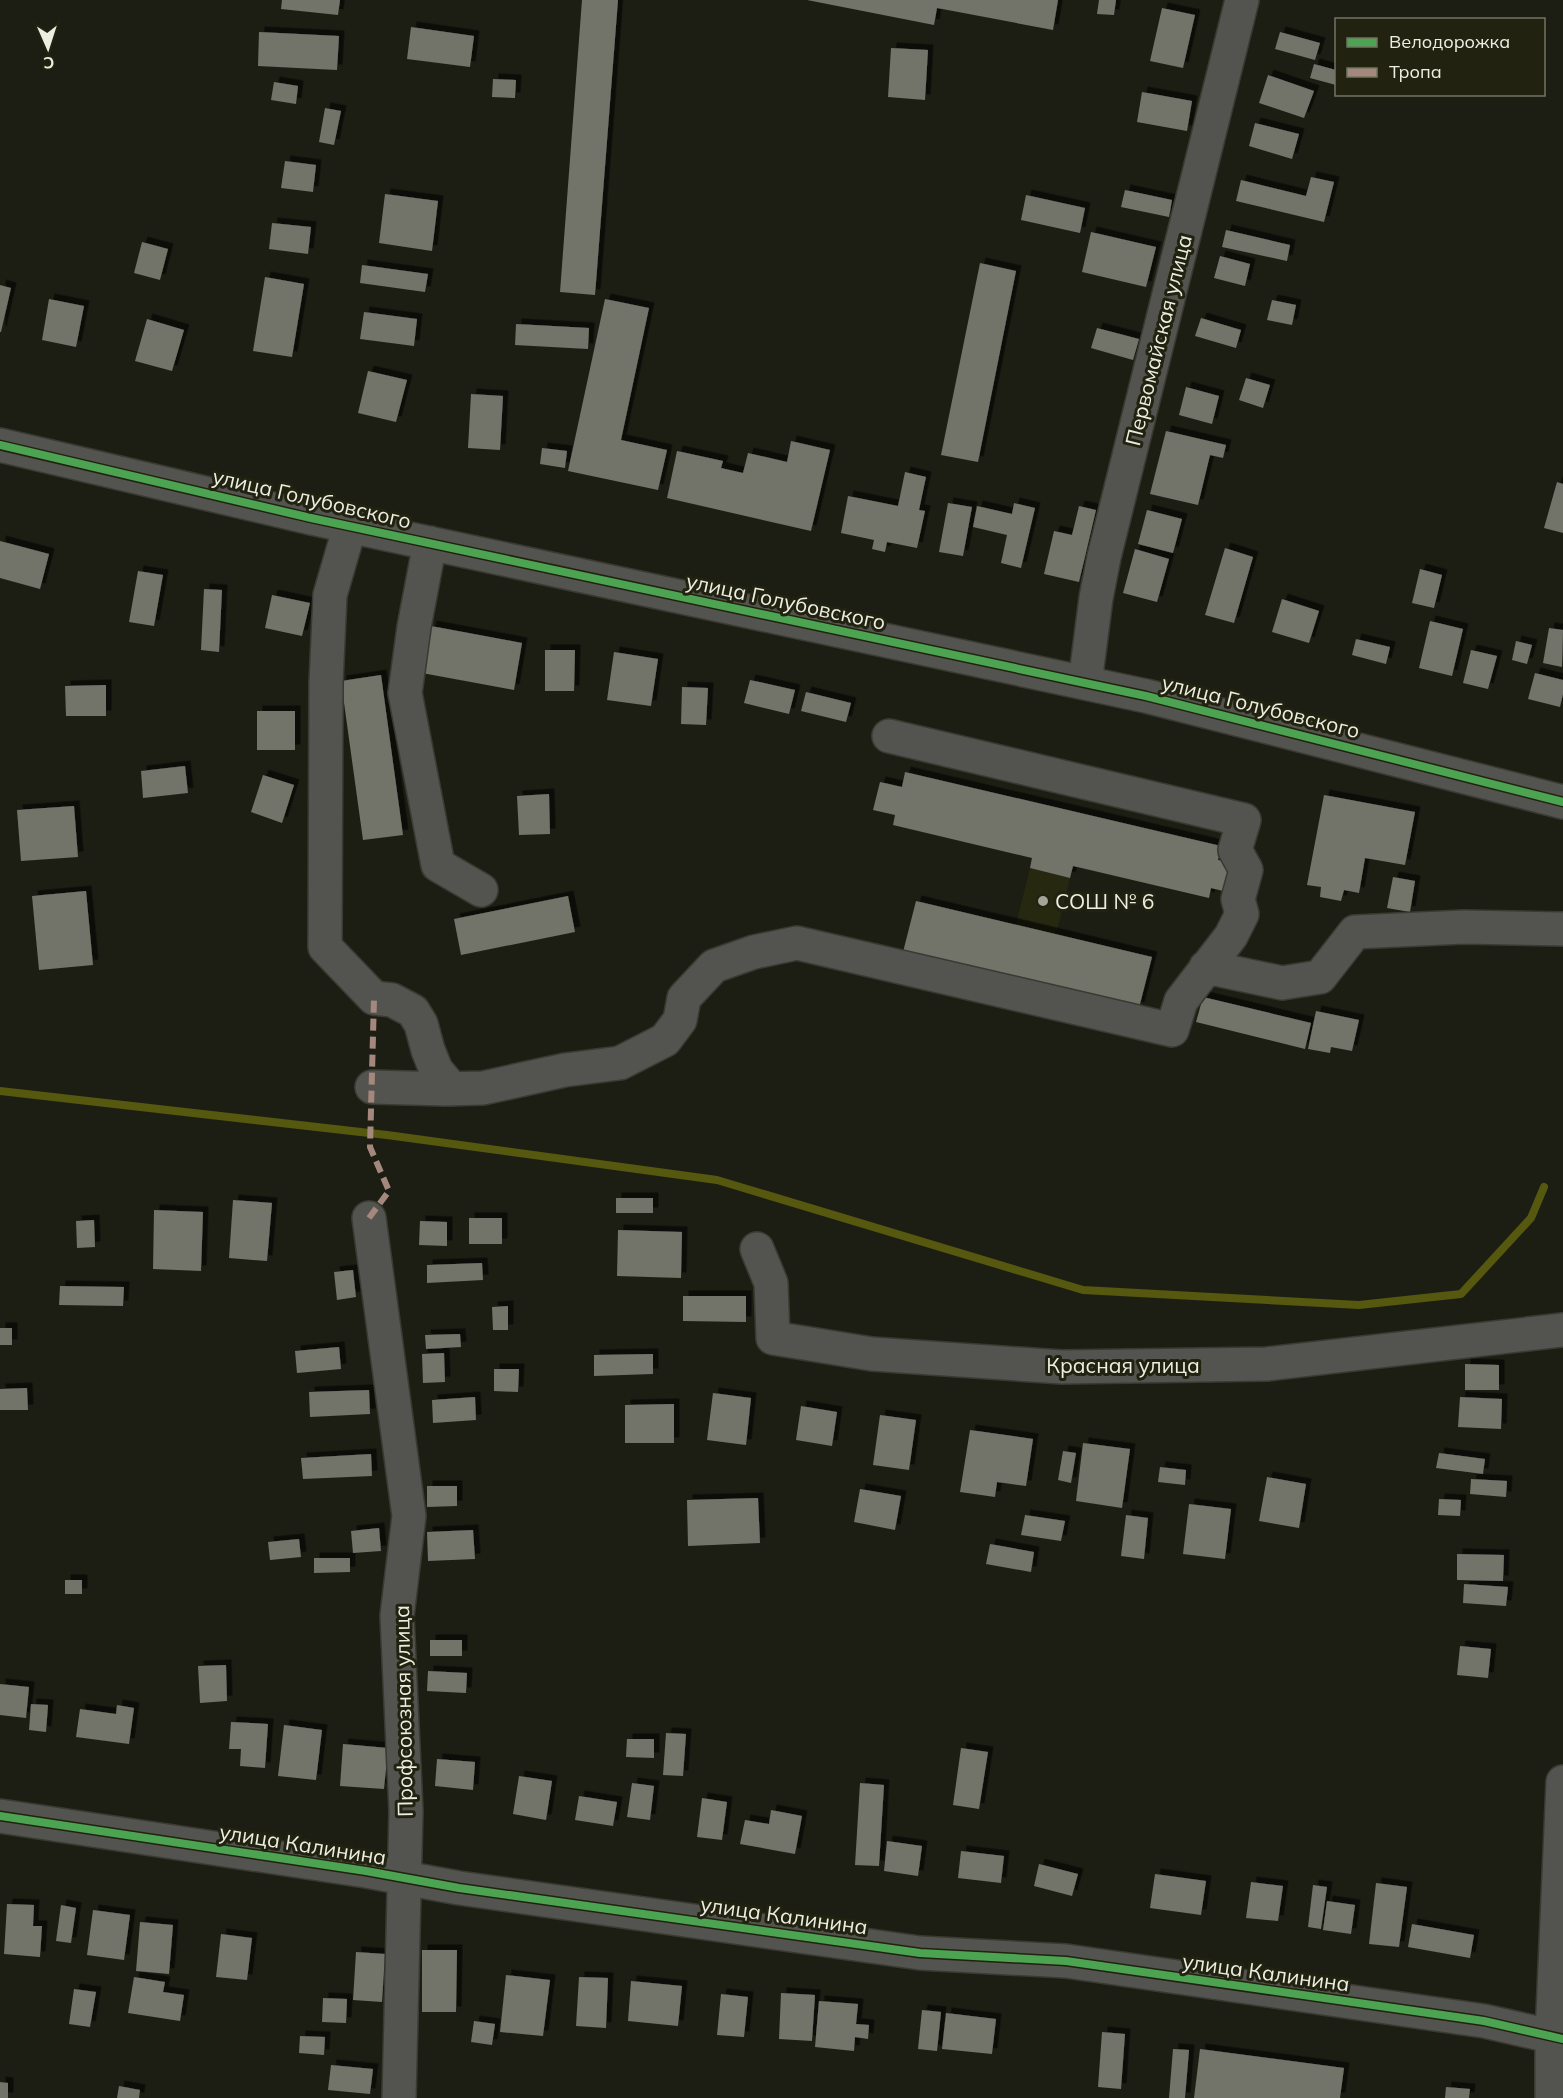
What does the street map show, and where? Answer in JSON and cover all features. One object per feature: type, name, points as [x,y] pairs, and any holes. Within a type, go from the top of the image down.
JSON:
[{"type":"street","name":"Первомайская улица","points":[[1085,682],[1104,556],[1242,0]]},
{"type":"street","name":"улица Голубовского","points":[[0,445],[351,526],[1085,682],[1563,802]]},
{"type":"street","points":[[351,526],[330,595],[326,683],[325,947],[374,998],[392,1000],[413,1011],[421,1024],[436,1070],[452,1089]]},
{"type":"street","points":[[430,543],[414,627],[405,693],[438,865],[481,891]]},
{"type":"street","points":[[372,1087],[483,1088],[565,1070],[620,1062],[665,1040],[680,1020],[684,998],[714,966],[754,952],[797,943],[1172,1030],[1181,1000],[1231,936],[1242,914],[1238,899],[1246,870],[1235,850],[1244,820],[889,736]]},
{"type":"street","points":[[1206,967],[1282,983],[1320,977],[1355,932],[1464,927],[1563,929]]},
{"type":"street","name":"Профсоюзная улица","points":[[369,1218],[409,1516],[397,1616],[406,1811],[399,2098]]},
{"type":"street","name":"Красная улица","points":[[757,1249],[771,1283],[774,1338],[872,1354],[1062,1367],[1267,1364],[1563,1330]]},
{"type":"street","points":[[1552,2098],[1558,2037],[1563,1782]]},
{"type":"street","name":"улица Калинина","points":[[0,1816],[459,1888],[920,1953],[1066,1961],[1472,2020],[1558,2037]]},
{"type":"shaded area","name":"СОШ № 6","points":[[1030,868],[1070,878],[1056,934],[1016,925]]},
{"type":"building","points":[[282,0],[340,0],[338,15],[281,9]]},
{"type":"building","points":[[582,0],[618,0],[595,295],[560,292]]},
{"type":"building","points":[[807,0],[1058,0],[1053,30],[937,8],[934,25]]},
{"type":"building","points":[[1099,0],[1116,0],[1114,15],[1097,14]]},
{"type":"building","points":[[1162,8],[1195,15],[1183,68],[1150,61]]},
{"type":"building","points":[[411,27],[474,36],[470,67],[407,59]]},
{"type":"building","points":[[259,32],[339,36],[337,70],[258,66]]},
{"type":"building","points":[[1280,32],[1320,43],[1315,60],[1275,49]]},
{"type":"building","points":[[891,48],[928,50],[925,100],[888,97]]},
{"type":"building","points":[[1314,64],[1335,70],[1335,85],[1310,78]]},
{"type":"building","points":[[1268,75],[1314,91],[1304,118],[1259,103]]},
{"type":"building","points":[[493,79],[516,80],[515,98],[492,97]]},
{"type":"building","points":[[274,82],[298,86],[296,104],[271,100]]},
{"type":"building","points":[[1142,92],[1192,101],[1187,131],[1137,122]]},
{"type":"building","points":[[325,108],[341,111],[334,145],[319,142]]},
{"type":"building","points":[[1255,123],[1299,134],[1292,159],[1249,146]]},
{"type":"building","points":[[285,161],[316,165],[313,192],[281,188]]},
{"type":"building","points":[[1311,177],[1334,182],[1324,222],[1236,201],[1241,180],[1306,196]]},
{"type":"building","points":[[1125,190],[1172,200],[1169,217],[1121,207]]},
{"type":"building","points":[[385,194],[438,201],[432,251],[379,243]]},
{"type":"building","points":[[1026,195],[1085,208],[1080,233],[1021,220]]},
{"type":"building","points":[[272,223],[311,227],[308,254],[269,249]]},
{"type":"building","points":[[1226,230],[1290,245],[1287,261],[1222,247]]},
{"type":"building","points":[[1091,232],[1156,247],[1146,287],[1082,272]]},
{"type":"building","points":[[142,242],[168,249],[160,280],[134,273]]},
{"type":"building","points":[[1220,256],[1250,264],[1245,286],[1214,278]]},
{"type":"building","points":[[980,263],[1016,271],[978,462],[941,455]]},
{"type":"building","points":[[362,265],[428,274],[425,292],[360,283]]},
{"type":"building","points":[[265,277],[304,284],[292,357],[253,351]]},
{"type":"building","points":[[0,285],[11,288],[1,332],[0,332]]},
{"type":"building","points":[[49,299],[84,306],[76,347],[42,340]]},
{"type":"building","points":[[605,299],[649,308],[621,440],[667,450],[658,490],[568,471]]},
{"type":"building","points":[[1272,300],[1296,305],[1292,325],[1267,320]]},
{"type":"building","points":[[364,312],[417,319],[414,346],[360,339]]},
{"type":"building","points":[[1201,318],[1241,330],[1236,348],[1195,336]]},
{"type":"building","points":[[147,319],[184,330],[172,371],[135,361]]},
{"type":"building","points":[[516,324],[589,328],[588,349],[515,345]]},
{"type":"building","points":[[1097,328],[1139,339],[1133,360],[1091,348]]},
{"type":"building","points":[[368,371],[407,380],[396,422],[358,413]]},
{"type":"building","points":[[1246,378],[1270,385],[1263,408],[1239,400]]},
{"type":"building","points":[[1186,387],[1219,396],[1212,424],[1179,415]]},
{"type":"building","points":[[471,394],[503,396],[500,450],[468,448]]},
{"type":"building","points":[[1166,431],[1226,445],[1223,458],[1210,455],[1198,505],[1150,494]]},
{"type":"building","points":[[791,441],[830,450],[811,531],[667,498],[677,451],[723,461],[721,468],[743,473],[748,453],[787,462]]},
{"type":"building","points":[[542,448],[567,451],[565,468],[540,464]]},
{"type":"building","points":[[905,472],[926,477],[919,510],[925,511],[917,548],[887,542],[885,552],[872,549],[874,540],[841,533],[848,496],[898,506]]},
{"type":"building","points":[[1557,482],[1563,484],[1563,533],[1544,528]]},
{"type":"building","points":[[948,503],[972,507],[963,556],[939,552]]},
{"type":"building","points":[[1014,503],[1035,508],[1021,568],[1001,563],[1007,535],[973,527],[977,506],[1012,514]]},
{"type":"building","points":[[1079,506],[1096,510],[1079,582],[1044,574],[1054,531],[1072,535]]},
{"type":"building","points":[[1147,510],[1182,519],[1173,553],[1138,544]]},
{"type":"building","points":[[0,541],[49,554],[40,589],[0,578]]},
{"type":"building","points":[[1225,548],[1253,557],[1234,623],[1205,615]]},
{"type":"building","points":[[1135,549],[1169,559],[1157,602],[1123,593]]},
{"type":"building","points":[[1420,569],[1442,575],[1434,608],[1412,603]]},
{"type":"building","points":[[138,571],[163,575],[154,626],[129,622]]},
{"type":"building","points":[[204,589],[222,590],[219,652],[201,650]]},
{"type":"building","points":[[272,595],[310,603],[302,636],[265,628]]},
{"type":"building","points":[[1282,599],[1319,611],[1309,643],[1272,632]]},
{"type":"building","points":[[1430,621],[1463,629],[1452,676],[1419,668]]},
{"type":"building","points":[[431,626],[522,643],[514,690],[422,673]]},
{"type":"building","points":[[1549,628],[1563,630],[1562,667],[1543,663]]},
{"type":"building","points":[[1356,639],[1390,647],[1386,664],[1352,655]]},
{"type":"building","points":[[1516,641],[1532,645],[1527,664],[1512,660]]},
{"type":"building","points":[[545,650],[575,650],[574,691],[545,691]]},
{"type":"building","points":[[1471,650],[1497,656],[1488,689],[1463,683]]},
{"type":"building","points":[[614,652],[658,659],[651,706],[607,700]]},
{"type":"building","points":[[1535,673],[1563,680],[1560,707],[1528,699]]},
{"type":"building","points":[[381,675],[403,835],[363,840],[341,681]]},
{"type":"building","points":[[750,680],[795,690],[789,714],[744,703]]},
{"type":"building","points":[[106,685],[106,716],[66,716],[65,686]]},
{"type":"building","points":[[682,687],[708,688],[706,725],[681,724]]},
{"type":"building","points":[[806,692],[851,703],[846,722],[801,711]]},
{"type":"building","points":[[257,711],[295,711],[295,750],[257,750]]},
{"type":"building","points":[[185,766],[188,793],[143,798],[141,771]]},
{"type":"building","points":[[905,772],[1221,846],[1218,860],[1238,864],[1231,893],[1211,888],[1209,898],[1073,866],[1070,878],[1030,868],[1032,858],[893,825],[895,815],[873,810],[880,782],[902,787]]},
{"type":"building","points":[[263,775],[294,785],[282,823],[251,812]]},
{"type":"building","points":[[549,794],[550,834],[519,835],[517,796]]},
{"type":"building","points":[[1324,795],[1415,812],[1405,865],[1365,858],[1359,893],[1344,890],[1341,901],[1320,897],[1321,887],[1307,885]]},
{"type":"building","points":[[74,806],[78,857],[21,861],[17,810]]},
{"type":"building","points":[[1393,877],[1415,881],[1410,912],[1387,908]]},
{"type":"building","points":[[86,891],[93,965],[39,970],[32,896]]},
{"type":"building","points":[[568,896],[575,932],[461,955],[454,919]]},
{"type":"building","points":[[916,901],[1152,957],[1139,1008],[903,952]]},
{"type":"building","points":[[1203,997],[1311,1023],[1305,1049],[1196,1022]]},
{"type":"building","points":[[1316,1011],[1359,1020],[1352,1051],[1331,1047],[1330,1053],[1308,1049]]},
{"type":"building","points":[[616,1198],[653,1198],[653,1213],[616,1213]]},
{"type":"building","points":[[233,1200],[272,1203],[267,1261],[229,1258]]},
{"type":"building","points":[[154,1210],[203,1212],[201,1271],[153,1269]]},
{"type":"building","points":[[469,1218],[502,1218],[502,1244],[469,1244]]},
{"type":"building","points":[[94,1220],[95,1247],[77,1248],[76,1221]]},
{"type":"building","points":[[420,1221],[447,1222],[447,1246],[419,1245]]},
{"type":"building","points":[[618,1230],[682,1232],[681,1278],[617,1276]]},
{"type":"building","points":[[482,1263],[483,1280],[427,1283],[427,1265]]},
{"type":"building","points":[[353,1270],[356,1297],[337,1300],[334,1272]]},
{"type":"building","points":[[60,1286],[124,1287],[123,1306],[59,1305]]},
{"type":"building","points":[[683,1296],[746,1296],[746,1322],[683,1321]]},
{"type":"building","points":[[508,1306],[508,1330],[493,1330],[492,1307]]},
{"type":"building","points":[[0,1328],[12,1328],[12,1345],[0,1345]]},
{"type":"building","points":[[460,1334],[461,1347],[426,1349],[425,1335]]},
{"type":"building","points":[[339,1347],[341,1369],[297,1373],[295,1351]]},
{"type":"building","points":[[444,1353],[445,1382],[423,1383],[422,1354]]},
{"type":"building","points":[[653,1354],[653,1374],[594,1376],[594,1355]]},
{"type":"building","points":[[1465,1364],[1499,1365],[1499,1390],[1465,1390]]},
{"type":"building","points":[[494,1369],[519,1369],[518,1392],[494,1391]]},
{"type":"building","points":[[27,1388],[28,1410],[0,1410],[0,1389]]},
{"type":"building","points":[[369,1390],[370,1414],[310,1417],[309,1392]]},
{"type":"building","points":[[713,1393],[751,1398],[746,1445],[707,1440]]},
{"type":"building","points":[[475,1397],[476,1420],[433,1423],[432,1400]]},
{"type":"building","points":[[1460,1397],[1502,1399],[1501,1429],[1458,1427]]},
{"type":"building","points":[[674,1404],[674,1443],[625,1443],[625,1405]]},
{"type":"building","points":[[801,1406],[837,1412],[832,1446],[796,1440]]},
{"type":"building","points":[[880,1415],[916,1420],[909,1470],[873,1465]]},
{"type":"building","points":[[970,1430],[1033,1439],[1026,1486],[997,1482],[995,1497],[960,1492]]},
{"type":"building","points":[[1083,1443],[1130,1449],[1122,1508],[1076,1501]]},
{"type":"building","points":[[1063,1451],[1076,1453],[1071,1483],[1058,1480]]},
{"type":"building","points":[[1439,1453],[1485,1459],[1483,1474],[1436,1468]]},
{"type":"building","points":[[371,1454],[372,1476],[303,1479],[301,1458]]},
{"type":"building","points":[[1160,1467],[1186,1470],[1185,1485],[1158,1482]]},
{"type":"building","points":[[1267,1477],[1306,1484],[1299,1528],[1259,1521]]},
{"type":"building","points":[[1471,1479],[1507,1481],[1506,1497],[1470,1494]]},
{"type":"building","points":[[427,1486],[457,1486],[457,1506],[427,1507]]},
{"type":"building","points":[[860,1489],[901,1496],[895,1530],[854,1522]]},
{"type":"building","points":[[758,1498],[760,1543],[688,1546],[687,1500]]},
{"type":"building","points":[[1439,1499],[1461,1500],[1460,1516],[1438,1515]]},
{"type":"building","points":[[1189,1504],[1231,1509],[1225,1559],[1183,1554]]},
{"type":"building","points":[[1025,1515],[1065,1521],[1061,1541],[1021,1535]]},
{"type":"building","points":[[1126,1515],[1148,1518],[1144,1559],[1121,1556]]},
{"type":"building","points":[[379,1528],[381,1551],[353,1553],[351,1531]]},
{"type":"building","points":[[473,1530],[475,1559],[428,1561],[427,1532]]},
{"type":"building","points":[[299,1539],[301,1557],[270,1560],[268,1542]]},
{"type":"building","points":[[990,1544],[1034,1552],[1031,1572],[986,1564]]},
{"type":"building","points":[[1457,1554],[1504,1555],[1503,1581],[1457,1580]]},
{"type":"building","points":[[314,1558],[350,1558],[350,1572],[314,1573]]},
{"type":"building","points":[[65,1580],[82,1580],[82,1594],[65,1594]]},
{"type":"building","points":[[1464,1584],[1508,1587],[1506,1606],[1463,1603]]},
{"type":"building","points":[[430,1640],[462,1640],[462,1656],[430,1656]]},
{"type":"building","points":[[1460,1646],[1491,1649],[1488,1678],[1457,1675]]},
{"type":"building","points":[[226,1665],[227,1701],[200,1703],[198,1666]]},
{"type":"building","points":[[428,1671],[467,1673],[466,1693],[427,1691]]},
{"type":"building","points":[[0,1684],[29,1687],[26,1718],[0,1715]]},
{"type":"building","points":[[31,1704],[48,1705],[46,1732],[29,1730]]},
{"type":"building","points":[[117,1705],[134,1708],[129,1744],[76,1737],[80,1709],[116,1714]]},
{"type":"building","points":[[231,1722],[268,1724],[265,1768],[240,1766],[241,1749],[229,1749]]},
{"type":"building","points":[[284,1725],[322,1730],[316,1780],[278,1776]]},
{"type":"building","points":[[666,1733],[686,1734],[683,1776],[663,1775]]},
{"type":"building","points":[[627,1739],[654,1739],[654,1758],[626,1757]]},
{"type":"building","points":[[343,1744],[388,1748],[384,1789],[340,1786]]},
{"type":"building","points":[[961,1748],[988,1752],[979,1809],[953,1805]]},
{"type":"building","points":[[437,1759],[475,1762],[473,1790],[435,1786]]},
{"type":"building","points":[[519,1776],[552,1781],[546,1820],[513,1814]]},
{"type":"building","points":[[632,1783],[654,1786],[650,1820],[627,1817]]},
{"type":"building","points":[[860,1783],[884,1785],[879,1866],[855,1865]]},
{"type":"building","points":[[579,1796],[617,1802],[613,1826],[575,1820]]},
{"type":"building","points":[[702,1798],[727,1802],[722,1840],[697,1837]]},
{"type":"building","points":[[771,1810],[802,1816],[795,1854],[740,1844],[745,1820],[769,1824]]},
{"type":"building","points":[[887,1841],[922,1846],[918,1876],[884,1871]]},
{"type":"building","points":[[961,1851],[1004,1856],[1001,1883],[958,1878]]},
{"type":"building","points":[[1039,1864],[1078,1874],[1072,1896],[1034,1886]]},
{"type":"building","points":[[1155,1874],[1206,1881],[1201,1915],[1150,1908]]},
{"type":"building","points":[[1251,1882],[1283,1886],[1278,1921],[1246,1918]]},
{"type":"building","points":[[1376,1883],[1407,1887],[1399,1947],[1369,1944]]},
{"type":"building","points":[[1313,1885],[1327,1887],[1321,1929],[1308,1927]]},
{"type":"building","points":[[1327,1901],[1355,1905],[1351,1934],[1323,1930]]},
{"type":"building","points":[[7,1904],[34,1905],[33,1926],[42,1926],[40,1957],[4,1954]]},
{"type":"building","points":[[61,1905],[76,1908],[71,1943],[56,1941]]},
{"type":"building","points":[[93,1910],[130,1915],[124,1960],[87,1955]]},
{"type":"building","points":[[140,1922],[173,1925],[169,1974],[136,1971]]},
{"type":"building","points":[[1412,1924],[1474,1935],[1470,1958],[1408,1947]]},
{"type":"building","points":[[221,1934],[252,1938],[247,1980],[216,1977]]},
{"type":"building","points":[[422,1950],[457,1950],[456,2012],[422,2012]]},
{"type":"building","points":[[356,1952],[385,1954],[382,2002],[353,2000]]},
{"type":"building","points":[[506,1975],[550,1980],[543,2036],[500,2032]]},
{"type":"building","points":[[134,1977],[165,1982],[163,1992],[184,1995],[180,2021],[128,2013]]},
{"type":"building","points":[[579,1977],[608,1978],[606,2028],[576,2026]]},
{"type":"building","points":[[631,1981],[682,1986],[678,2026],[628,2021]]},
{"type":"building","points":[[74,1989],[96,1992],[90,2027],[69,2024]]},
{"type":"building","points":[[781,1993],[815,1995],[812,2041],[779,2039]]},
{"type":"building","points":[[721,1994],[748,1997],[744,2037],[717,2035]]},
{"type":"building","points":[[323,1998],[347,1999],[346,2023],[322,2022]]},
{"type":"building","points":[[819,2001],[858,2004],[856,2024],[869,2025],[868,2039],[855,2037],[854,2051],[815,2047]]},
{"type":"building","points":[[922,2010],[941,2012],[937,2051],[918,2049]]},
{"type":"building","points":[[946,2013],[996,2019],[992,2054],[942,2049]]},
{"type":"building","points":[[474,2021],[495,2024],[492,2045],[471,2042]]},
{"type":"building","points":[[1102,2032],[1125,2034],[1121,2089],[1098,2087]]},
{"type":"building","points":[[300,2036],[325,2037],[324,2055],[299,2053]]},
{"type":"building","points":[[1173,2049],[1189,2050],[1185,2098],[1169,2098]]},
{"type":"building","points":[[1200,2049],[1344,2068],[1340,2098],[1194,2098]]},
{"type":"building","points":[[331,2065],[373,2069],[370,2094],[328,2090]]},
{"type":"building","points":[[0,2082],[8,2083],[8,2098],[0,2098]]},
{"type":"building","points":[[119,2086],[140,2090],[139,2098],[117,2098]]},
{"type":"building","points":[[1446,2087],[1470,2089],[1469,2098],[1445,2098]]},
{"type":"waterway","points":[[0,1091],[387,1135],[717,1180],[1083,1290],[1359,1305],[1461,1294],[1531,1218],[1544,1187]]},
{"type":"marked path","points":[[369,1218],[389,1191],[370,1147],[374,998]]},
{"type":"cycle path","points":[[0,445],[311,518],[1146,696],[1563,802]]},
{"type":"cycle path","points":[[0,1816],[366,1871],[459,1888],[920,1953],[1066,1961],[1484,2021],[1563,2039]]},
{"type":"place","name":"СОШ № 6","points":[[1043,901]]}]
